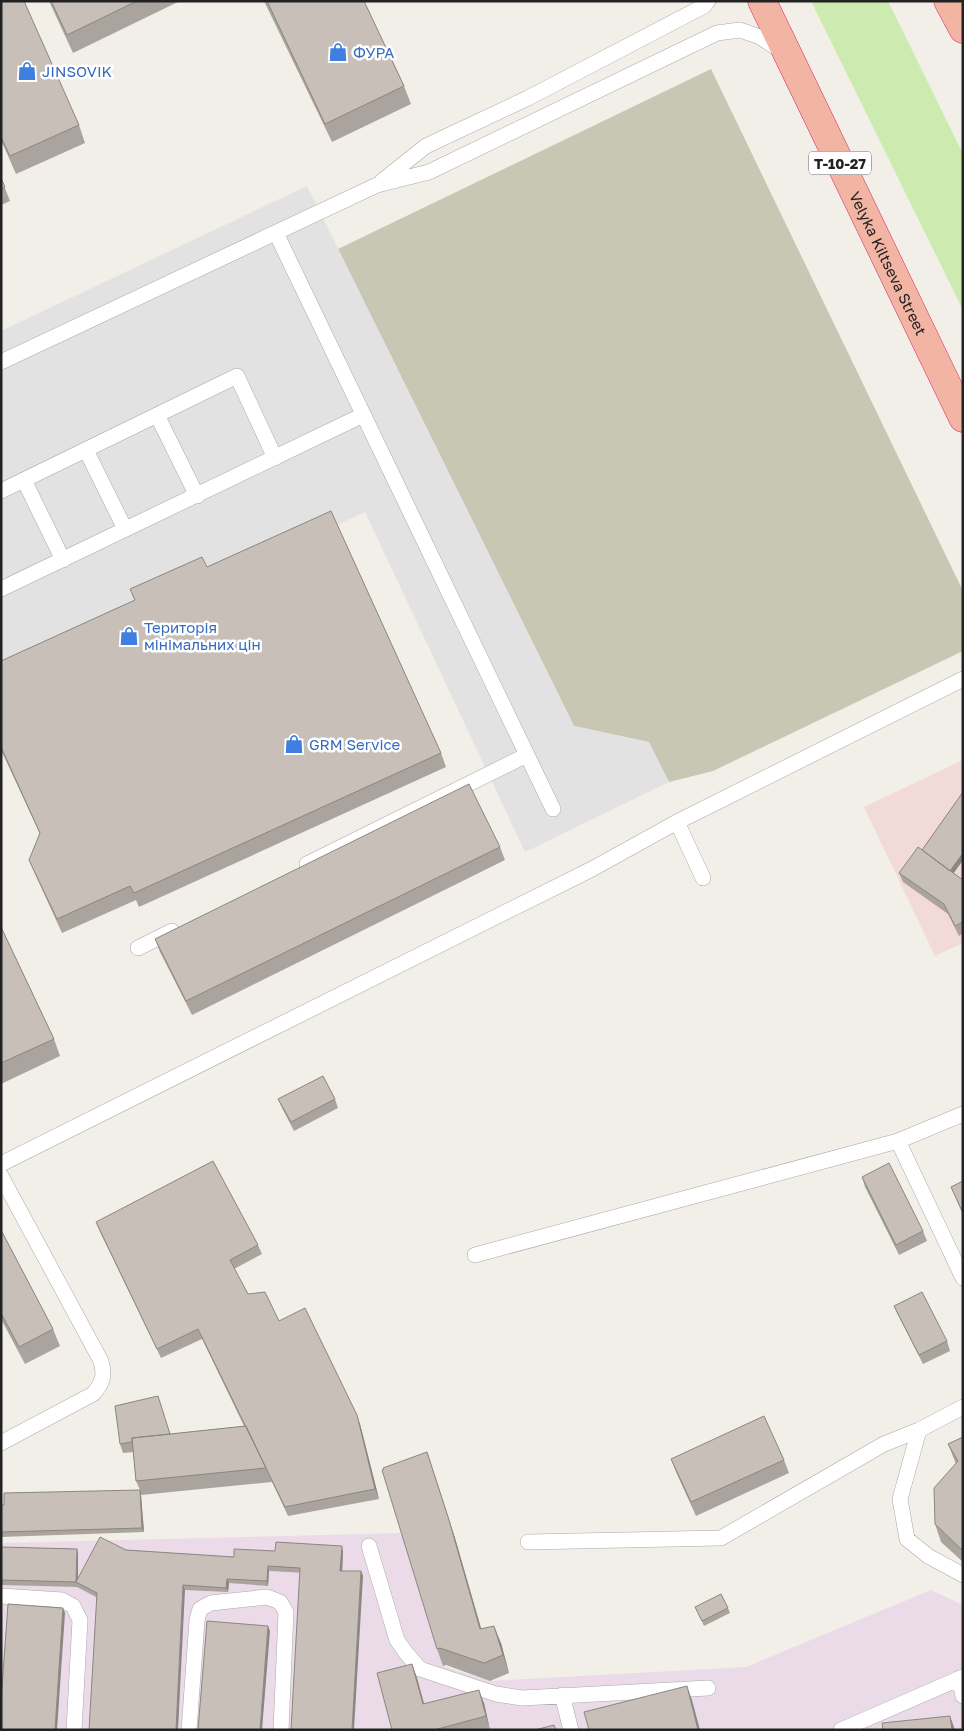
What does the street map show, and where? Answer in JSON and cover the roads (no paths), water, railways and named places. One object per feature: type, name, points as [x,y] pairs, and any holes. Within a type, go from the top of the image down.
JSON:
[{"type":"highway","name":"Velyka Kiltseva Street","points":[[762,1],[963,418]]},
{"type":"highway","points":[[948,1],[963,29]]},
{"type":"lane","points":[[377,185],[426,146],[528,98],[704,6],[708,1]]},
{"type":"lane","points":[[1,362],[377,185],[430,172],[717,33],[740,30],[760,37],[788,56]]},
{"type":"lane","points":[[276,233],[553,809]]},
{"type":"lane","points":[[1,491],[237,376],[275,458]]},
{"type":"lane","points":[[157,415],[197,496]]},
{"type":"lane","points":[[1,589],[363,415]]},
{"type":"lane","points":[[86,450],[125,529]]},
{"type":"lane","points":[[24,480],[62,560]]},
{"type":"lane","points":[[1,1164],[592,868],[677,822],[963,679]]},
{"type":"lane","points":[[297,869],[527,755]]},
{"type":"lane","points":[[677,822],[703,878]]},
{"type":"lane","points":[[138,948],[182,926]]},
{"type":"lane","points":[[475,1255],[898,1142],[963,1114]]},
{"type":"lane","points":[[898,1142],[963,1278]]},
{"type":"lane","points":[[1,1176],[102,1361],[104,1372],[101,1386],[93,1394],[1,1443]]},
{"type":"lane","points":[[528,1542],[721,1538],[884,1444],[919,1430],[963,1407]]},
{"type":"lane","points":[[919,1430],[900,1499],[906,1539],[928,1556],[963,1575]]},
{"type":"lane","points":[[370,1546],[397,1640],[406,1654],[420,1669],[496,1694],[522,1698],[708,1688]]},
{"type":"lane","points":[[1,1596],[62,1600],[73,1606],[80,1620],[74,1730]]},
{"type":"lane","points":[[189,1730],[197,1620],[200,1609],[211,1602],[267,1597],[280,1602],[286,1612],[281,1730]]},
{"type":"lane","points":[[841,1730],[868,1724],[961,1677],[963,1696]]},
{"type":"lane","points":[[562,1695],[571,1730]]},
{"type":"place","name":"ФУРА","points":[[338,52]]},
{"type":"place","name":"JINSOVIK","points":[[27,71]]},
{"type":"place","name":"Територія мінімальних цін","points":[[129,636]]},
{"type":"place","name":"GRM Service","points":[[294,744]]}]
